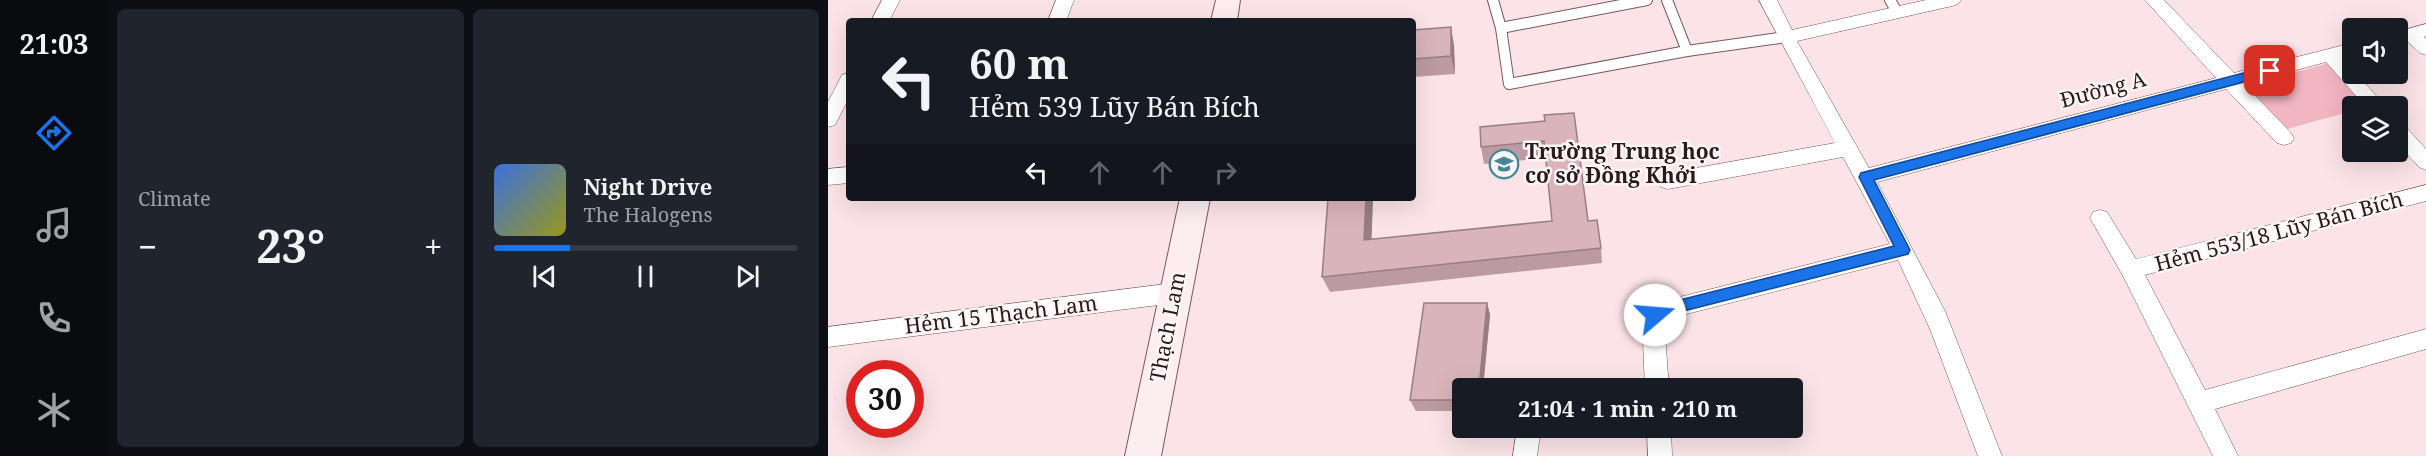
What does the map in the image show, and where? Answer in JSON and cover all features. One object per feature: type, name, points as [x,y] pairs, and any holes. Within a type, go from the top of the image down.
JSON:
[{"type":"street","points":[[882,18],[891,0]]},
{"type":"street","points":[[1058,18],[1065,0]]},
{"type":"street","points":[[1225,18],[1228,0]]},
{"type":"street","points":[[1768,0],[1786,37],[1866,177],[1934,311],[1990,456]]},
{"type":"street","points":[[1786,37],[1893,6],[1953,0]]},
{"type":"street","points":[[2154,0],[2284,138]]},
{"type":"street","points":[[2411,34],[2426,49]]},
{"type":"street","name":"Đường A","points":[[1866,177],[2342,52]]},
{"type":"street","points":[[2330,55],[2367,96]]},
{"type":"street","points":[[828,120],[846,86]]},
{"type":"street","points":[[2408,142],[2426,162]]},
{"type":"street","points":[[1668,180],[1849,148]]},
{"type":"street","points":[[828,177],[846,175]]},
{"type":"street","name":"Hẻm 553/18 Lũy Bán Bích","points":[[2131,270],[2426,193]]},
{"type":"street","name":"Thạch Lam","points":[[1143,456],[1194,201]]},
{"type":"street","points":[[2100,218],[2131,270],[2226,456]]},
{"type":"street","points":[[1656,378],[1653,319],[1660,311],[1903,250]]},
{"type":"street","name":"Hẻm 15 Thạch Lam","points":[[828,337],[1174,293]]},
{"type":"street","points":[[2197,403],[2426,339]]},
{"type":"street","points":[[1525,456],[1528,438]]},
{"type":"street","points":[[1659,438],[1660,456]]},
{"type":"lane","points":[[1493,0],[1509,84],[1687,51],[1786,37]]},
{"type":"lane","points":[[1500,28],[1647,0]]},
{"type":"lane","points":[[1667,0],[1687,51]]},
{"type":"shaded area","points":[[2329,63],[2342,78],[2342,84],[2347,84],[2357,96],[2342,96],[2342,114],[2287,129],[2244,86]]},
{"type":"building","points":[[1451,27],[1451,56],[1416,59],[1416,30]]},
{"type":"building","points":[[1574,113],[1588,221],[1597,220],[1601,248],[1322,277],[1328,201],[1366,201],[1364,240],[1552,221],[1544,141],[1481,147],[1480,127],[1545,121],[1544,115]]},
{"type":"building","points":[[1424,303],[1487,303],[1480,378],[1452,378],[1452,400],[1410,400]]},
{"type":"place","name":"Trường Trung học cơ sở Đồng Khởi","points":[[1504,164]]},
{"type":"route","points":[[1655,315],[1660,311],[1903,250],[1866,177],[2270,71]]}]
